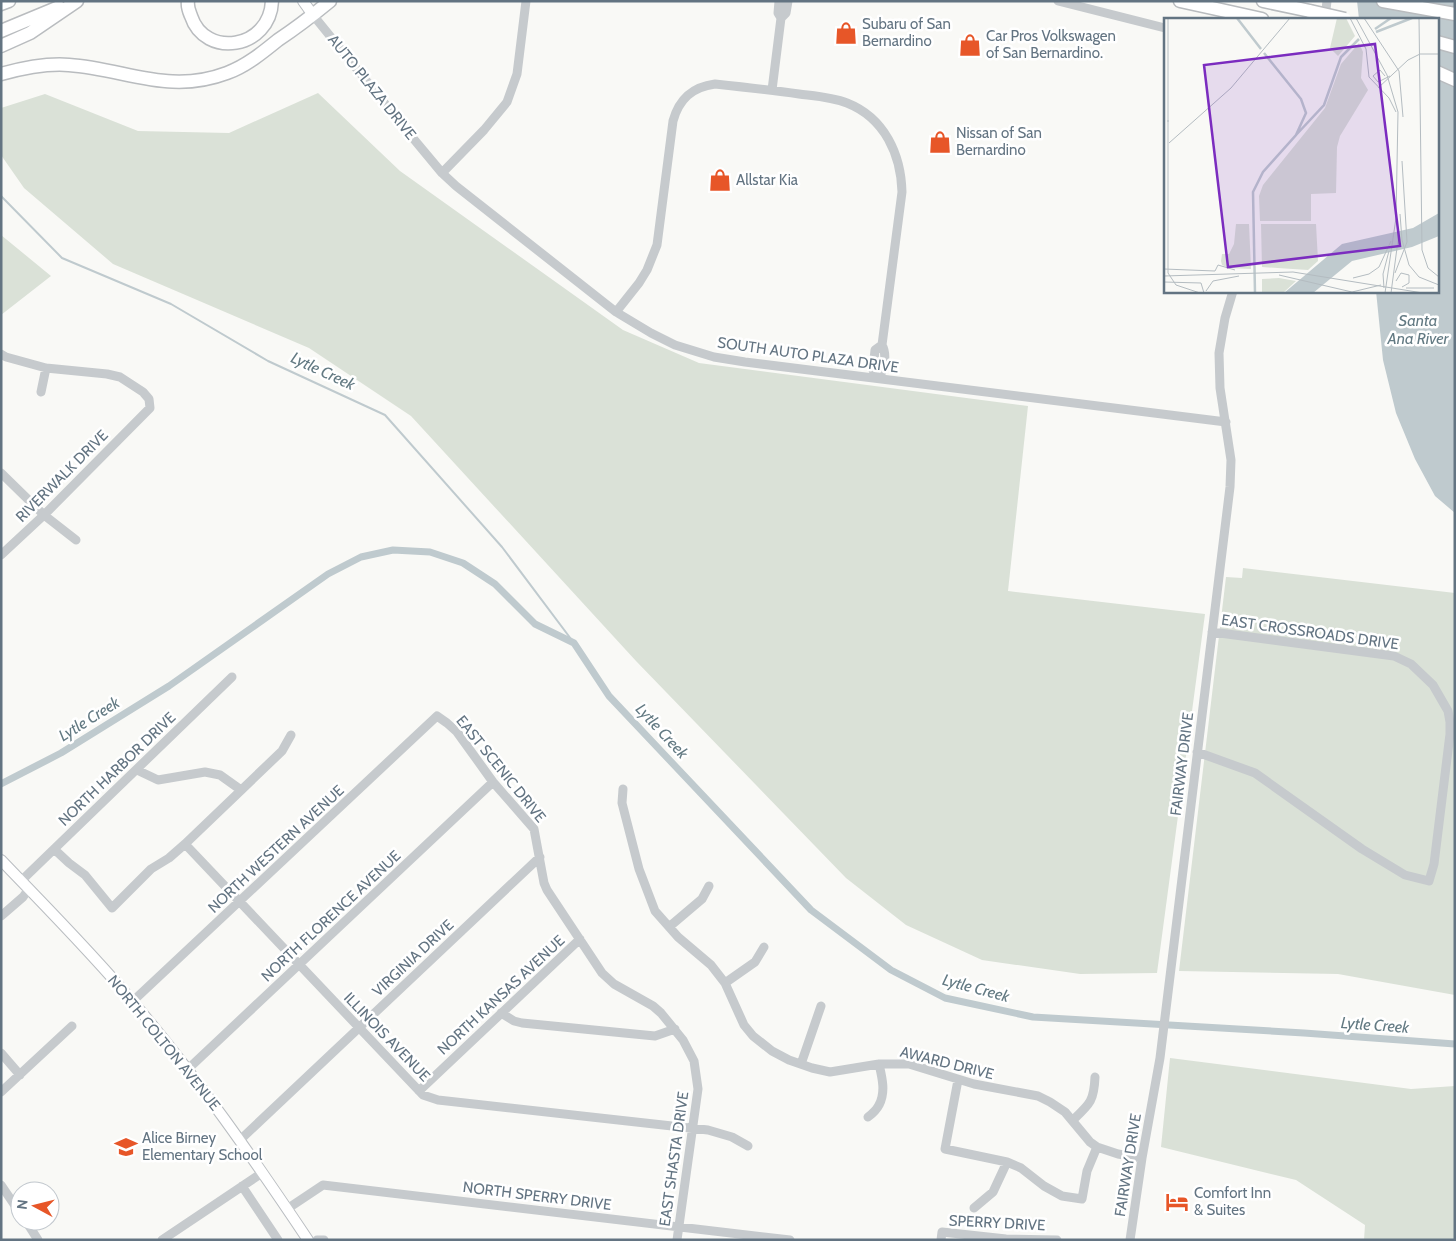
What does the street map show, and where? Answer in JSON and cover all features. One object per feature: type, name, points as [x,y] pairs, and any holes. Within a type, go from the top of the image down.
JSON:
[{"type":"highway","points":[[1,4],[9,1]]},
{"type":"highway","points":[[1,31],[75,1]]},
{"type":"highway","points":[[1,46],[30,34],[75,1]]},
{"type":"highway","points":[[188,1],[192,19],[197,28],[214,40],[234,43],[246,41],[267,23],[272,1]]},
{"type":"highway","points":[[1,74],[48,64],[89,67],[156,81],[190,82],[209,78],[227,73],[254,58],[330,1]]},
{"type":"highway","points":[[1180,1],[1257,18]]},
{"type":"highway","points":[[1263,1],[1341,18]]},
{"type":"highway","points":[[1383,1],[1455,14]]},
{"type":"highway","points":[[1438,42],[1455,47]]},
{"type":"highway","points":[[1438,71],[1455,75]]},
{"type":"highway","points":[[1438,72],[1455,80]]},
{"type":"main road","name":"AUTO PLAZA DRIVE","points":[[303,1],[313,15]]},
{"type":"main road","name":"NORTH COLTON AVENUE","points":[[1,860],[133,1001],[188,1069],[240,1140],[308,1240]]},
{"type":"street","points":[[442,173],[477,138],[507,102],[517,74],[526,1]]},
{"type":"street","points":[[772,90],[781,18],[778,13],[780,1]]},
{"type":"street","points":[[781,18],[786,13],[788,1]]},
{"type":"street","points":[[1058,1],[1164,28]]},
{"type":"street","points":[[1324,18],[1326,1]]},
{"type":"street","name":"AUTO PLAZA DRIVE","points":[[313,15],[442,173]]},
{"type":"street","points":[[616,312],[647,270],[657,245],[676,111],[693,90],[715,84],[772,90],[848,103],[875,122],[886,134],[894,150],[901,175],[902,192],[882,345],[875,350],[872,370],[878,378]]},
{"type":"street","name":"SOUTH AUTO PLAZA DRIVE","points":[[442,173],[478,205],[616,312],[675,345],[714,357],[770,366],[1226,422]]},
{"type":"street","name":"FAIRWAY DRIVE","points":[[1130,1240],[1160,1058],[1230,486],[1231,460],[1220,388],[1219,353],[1225,318],[1233,292]]},
{"type":"street","points":[[1,354],[46,368],[41,392]]},
{"type":"street","name":"RIVERWALK DRIVE","points":[[1,556],[150,408],[149,399],[143,392],[120,377],[46,368]]},
{"type":"street","points":[[1,473],[44,515],[76,540]]},
{"type":"street","name":"EAST CROSSROADS DRIVE","points":[[1197,752],[1255,773],[1362,849],[1406,875],[1429,881],[1434,864],[1450,734],[1448,711],[1432,685],[1411,664],[1394,656],[1212,632]]},
{"type":"street","name":"NORTH HARBOR DRIVE","points":[[21,881],[232,677]]},
{"type":"street","name":"EAST SCENIC DRIVE","points":[[437,716],[457,732],[493,782],[534,829],[547,890],[597,966],[608,979],[654,1006],[675,1029]]},
{"type":"street","name":"NORTH WESTERN AVENUE","points":[[133,1001],[437,716]]},
{"type":"street","points":[[54,849],[69,864],[85,875],[112,908],[151,869],[169,858],[185,844],[282,751],[291,735]]},
{"type":"street","points":[[137,770],[158,780],[205,772],[220,775],[241,790]]},
{"type":"street","name":"NORTH FLORENCE AVENUE","points":[[188,1069],[493,782]]},
{"type":"street","name":"AWARD DRIVE","points":[[623,789],[622,804],[639,869],[655,911],[669,927],[712,965],[725,983],[740,1017],[753,1036],[772,1051],[801,1064],[830,1072],[879,1064],[909,1064],[984,1087],[1038,1096],[1056,1106],[1073,1120],[1090,1142],[1097,1147],[1118,1154],[1142,1158]]},
{"type":"street","name":"ILLINOIS AVENUE","points":[[185,844],[424,1095],[438,1100],[723,1133],[748,1146]]},
{"type":"street","name":"VIRGINIA DRIVE","points":[[240,1140],[540,857]]},
{"type":"street","points":[[669,927],[702,899],[709,886]]},
{"type":"street","points":[[1,916],[23,897],[28,890]]},
{"type":"street","name":"NORTH KANSAS AVENUE","points":[[419,1091],[580,939]]},
{"type":"street","points":[[725,983],[755,962],[764,947]]},
{"type":"street","points":[[801,1064],[821,1006]]},
{"type":"street","points":[[501,1013],[514,1021],[655,1036],[675,1029]]},
{"type":"street","points":[[1,1092],[72,1026]]},
{"type":"street","name":"EAST SHASTA DRIVE","points":[[675,1029],[689,1048],[697,1072],[698,1089],[677,1240]]},
{"type":"street","points":[[1,1054],[20,1075]]},
{"type":"street","points":[[868,1117],[879,1105],[882,1096],[879,1064]]},
{"type":"street","points":[[1073,1120],[1092,1099],[1095,1078]]},
{"type":"street","points":[[958,1080],[945,1149],[1007,1162],[1021,1168],[1044,1186],[1062,1196],[1082,1199],[1087,1172],[1097,1147]]},
{"type":"street","points":[[974,1208],[993,1192],[1007,1162]]},
{"type":"street","points":[[162,1240],[262,1173]]},
{"type":"street","points":[[1,1185],[10,1198]]},
{"type":"street","name":"NORTH SPERRY DRIVE","points":[[287,1208],[323,1185],[790,1240]]},
{"type":"street","points":[[242,1186],[278,1240]]},
{"type":"street","name":"SPERRY DRIVE","points":[[941,1240],[942,1232],[1006,1240],[1057,1240]]},
{"type":"street","points":[[317,1240],[324,1240]]},
{"type":"shaded area","points":[[318,93],[400,171],[623,330],[699,363],[1028,406],[1008,591],[1205,614],[1157,973],[1080,974],[982,960],[906,925],[846,878],[636,661],[411,416],[309,348],[113,264],[24,188],[1,155],[1,108],[45,94],[138,131],[229,133]]},
{"type":"shaded area","points":[[1,235],[51,276],[1,315]]},
{"type":"shaded area","points":[[1243,568],[1455,593],[1455,995],[1338,974],[1179,971],[1226,577],[1242,578]]},
{"type":"shaded area","points":[[1170,1058],[1411,1089],[1455,1086],[1455,1240],[1364,1240],[1365,1225],[1296,1180],[1161,1147]]},
{"type":"water","name":"Santa Ana River","points":[[1357,1],[1455,1],[1455,513],[1435,496],[1415,459],[1396,413],[1383,360],[1376,292],[1438,292],[1438,18],[1359,18]]},
{"type":"waterway","name":"Lytle Creek","points":[[1,196],[62,258],[171,304],[268,361],[385,415],[502,547],[574,643]]},
{"type":"waterway","name":"Lytle Creek","points":[[1,784],[61,753],[169,686],[328,574],[361,557],[393,550],[430,552],[463,563],[495,584],[535,624],[574,643],[609,696],[811,910],[891,970],[945,998],[1033,1017],[1455,1044]]},
{"type":"place","name":"Subaru of San Bernardino","points":[[846,33]]},
{"type":"place","name":"Car Pros Volkswagen of San Bernardino.","points":[[970,45]]},
{"type":"place","name":"Nissan of San Bernardino","points":[[940,142]]},
{"type":"place","name":"Allstar Kia","points":[[720,180]]},
{"type":"place","name":"Alice Birney Elementary School","points":[[126,1147]]},
{"type":"place","name":"Comfort Inn & Suites","points":[[1177,1202]]}]
